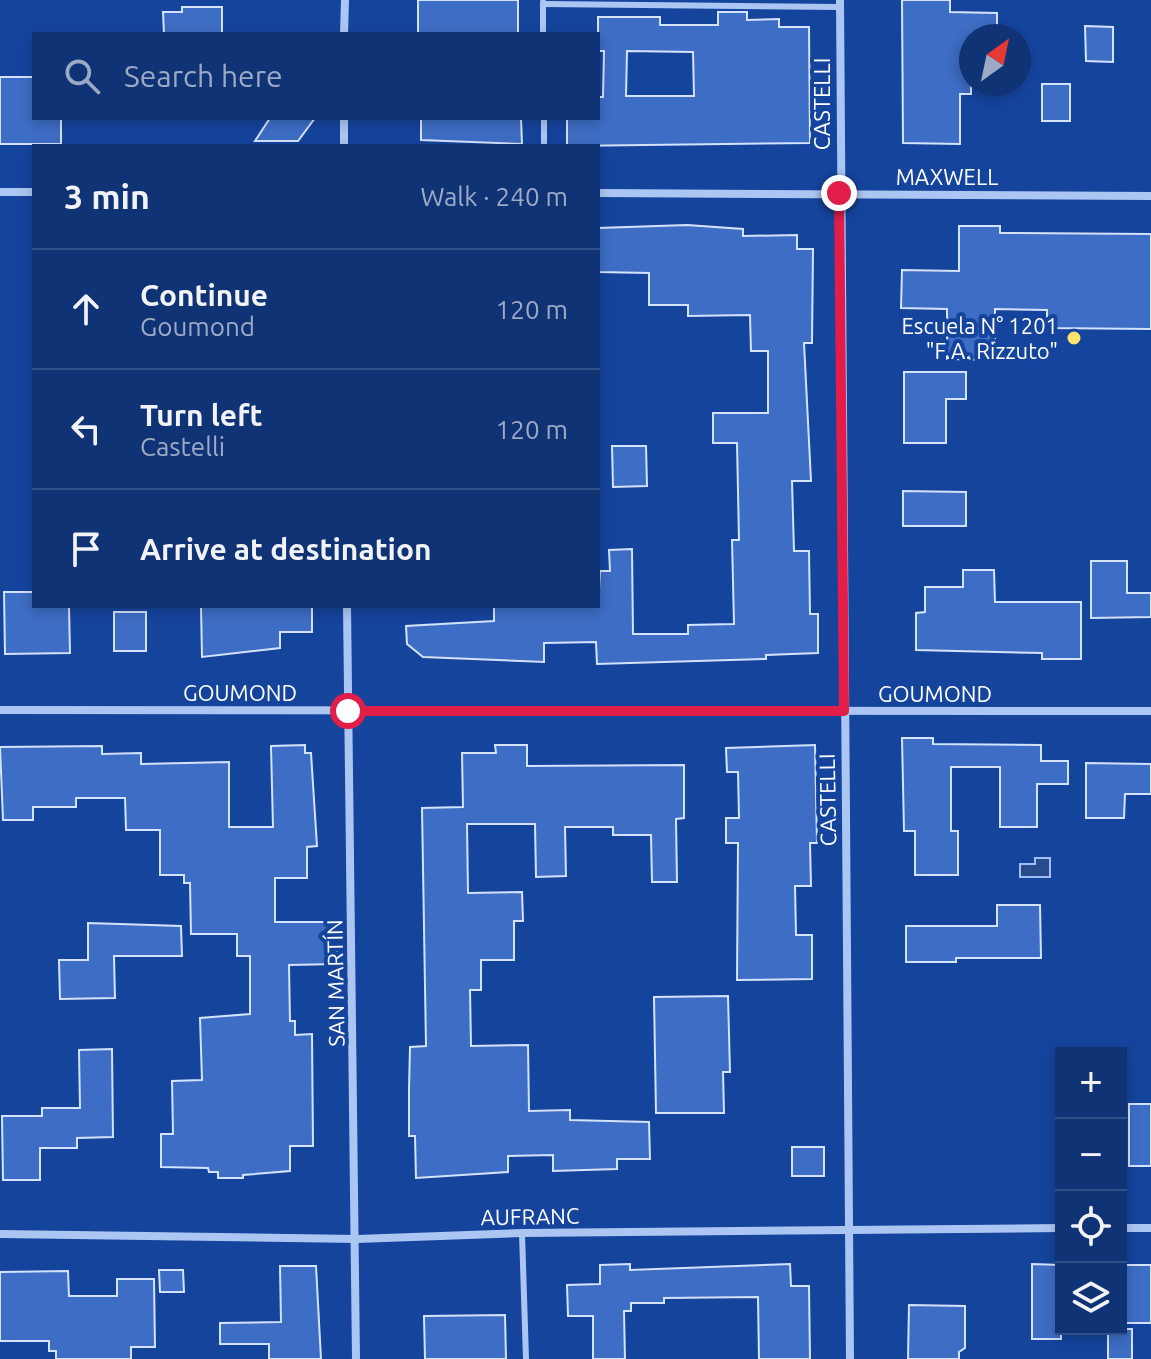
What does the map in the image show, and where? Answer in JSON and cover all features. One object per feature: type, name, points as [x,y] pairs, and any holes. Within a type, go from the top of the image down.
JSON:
[{"type":"street","points":[[344,32],[345,0]]},
{"type":"street","name":"CASTELLI","points":[[840,4],[850,1359]]},
{"type":"street","points":[[344,120],[344,144]]},
{"type":"street","points":[[0,192],[32,192]]},
{"type":"street","name":"MAXWELL","points":[[600,193],[1151,196]]},
{"type":"street","name":"SAN MARTÍN","points":[[347,608],[357,1239],[356,1359]]},
{"type":"street","name":"GOUMOND","points":[[0,710],[1151,711]]},
{"type":"street","name":"AUFRANC","points":[[0,1234],[357,1239],[522,1233],[1055,1228]]},
{"type":"street","points":[[1127,1228],[1151,1228]]},
{"type":"lane","points":[[543,32],[543,2],[840,4]]},
{"type":"lane","points":[[544,120],[544,144]]},
{"type":"lane","points":[[522,1233],[526,1359]]},
{"type":"water","points":[[1035,858],[1050,858],[1050,877],[1020,877],[1020,864],[1035,864]]},
{"type":"building","points":[[418,0],[518,0],[518,32],[418,32]]},
{"type":"building","points":[[902,0],[950,0],[950,12],[997,13],[997,24],[959,24],[960,144],[903,143]]},
{"type":"building","points":[[182,7],[222,7],[222,32],[164,32],[163,12],[182,12]]},
{"type":"building","points":[[718,12],[747,12],[747,20],[779,19],[779,27],[809,27],[810,143],[567,144],[567,120],[600,120],[604,51],[600,51],[598,17],[660,17],[660,25],[718,25]],"holes":[[[627,51],[693,52],[694,96],[626,96]]]},
{"type":"building","points":[[1085,26],[1113,27],[1113,62],[1086,61]]},
{"type":"building","points":[[0,77],[32,77],[32,120],[61,120],[61,144],[0,144]]},
{"type":"building","points":[[1042,84],[1070,84],[1070,121],[1042,121]]},
{"type":"building","points":[[269,120],[314,120],[298,141],[255,141]]},
{"type":"building","points":[[421,120],[521,120],[522,144],[421,140]]},
{"type":"building","points":[[687,225],[743,229],[743,236],[797,235],[797,249],[813,249],[812,343],[804,343],[811,481],[792,481],[794,551],[809,551],[810,614],[818,614],[818,653],[766,655],[766,659],[597,664],[596,642],[544,643],[544,662],[423,657],[407,644],[406,626],[494,621],[494,608],[600,608],[600,571],[610,571],[609,550],[632,549],[633,634],[688,634],[688,625],[734,624],[732,540],[739,540],[737,443],[713,443],[713,413],[768,413],[768,351],[751,351],[750,315],[688,316],[688,305],[649,305],[649,273],[600,272],[600,228]]},
{"type":"building","points":[[959,226],[1000,226],[1000,233],[1151,234],[1151,329],[1047,328],[1047,310],[995,309],[995,360],[947,359],[947,309],[901,308],[902,270],[959,271]]},
{"type":"building","points":[[904,372],[966,372],[966,399],[946,399],[946,443],[904,443]]},
{"type":"building","points":[[612,446],[646,446],[647,486],[613,487]]},
{"type":"building","points":[[903,491],[966,492],[966,526],[903,526]]},
{"type":"building","points":[[1091,561],[1127,561],[1127,593],[1151,593],[1151,617],[1091,618]]},
{"type":"building","points":[[963,570],[994,570],[995,602],[1081,602],[1081,659],[1042,659],[1042,653],[916,650],[916,613],[925,612],[925,587],[963,587]]},
{"type":"building","points":[[4,592],[32,592],[32,608],[69,608],[70,653],[5,654]]},
{"type":"building","points":[[201,608],[312,608],[312,632],[280,632],[280,648],[202,657]]},
{"type":"building","points":[[114,612],[146,612],[146,651],[114,651]]},
{"type":"building","points":[[902,738],[933,738],[933,744],[1041,745],[1041,761],[1068,761],[1068,784],[1037,784],[1037,827],[1000,827],[1000,767],[951,767],[951,831],[958,831],[958,875],[915,875],[915,831],[904,831]]},
{"type":"building","points":[[305,745],[305,753],[311,753],[317,846],[307,847],[307,878],[275,878],[275,922],[337,922],[337,964],[289,965],[290,1021],[295,1021],[295,1035],[312,1034],[313,1146],[290,1146],[290,1171],[243,1175],[243,1178],[218,1178],[218,1172],[209,1172],[208,1168],[161,1167],[161,1134],[173,1134],[172,1081],[202,1080],[200,1018],[250,1014],[250,956],[237,956],[237,934],[191,934],[190,883],[184,883],[184,875],[160,875],[160,830],[126,830],[125,798],[76,798],[76,807],[33,807],[33,820],[3,820],[0,747],[102,746],[102,754],[141,753],[141,764],[229,762],[229,827],[273,827],[271,746]]},
{"type":"building","points":[[495,745],[527,745],[527,766],[684,765],[684,818],[676,819],[677,882],[652,882],[651,835],[613,835],[613,827],[565,827],[566,876],[536,877],[535,824],[467,824],[468,893],[522,892],[523,921],[514,921],[514,960],[481,960],[481,990],[470,990],[471,1046],[528,1045],[529,1111],[570,1110],[570,1120],[649,1122],[650,1159],[617,1159],[617,1169],[553,1171],[553,1155],[508,1156],[508,1172],[416,1178],[415,1136],[409,1136],[409,1090],[410,1047],[426,1046],[422,808],[463,807],[462,753],[496,753]]},
{"type":"building","points":[[815,745],[817,843],[810,843],[811,886],[795,886],[796,935],[812,935],[812,979],[737,980],[738,843],[726,843],[726,818],[739,818],[738,772],[727,772],[726,748]]},
{"type":"building","points":[[1086,763],[1151,764],[1151,794],[1125,794],[1124,818],[1086,818]]},
{"type":"building","points":[[997,905],[1040,905],[1041,958],[956,958],[956,962],[906,962],[906,926],[997,926]]},
{"type":"building","points":[[88,923],[181,926],[182,956],[114,956],[115,998],[60,999],[59,960],[88,960]]},
{"type":"building","points":[[728,996],[730,1072],[723,1072],[724,1113],[656,1113],[654,997]]},
{"type":"building","points":[[112,1049],[113,1137],[77,1138],[77,1148],[40,1148],[40,1180],[3,1180],[2,1116],[42,1116],[42,1108],[80,1108],[79,1050]]},
{"type":"building","points":[[1129,1104],[1151,1104],[1151,1166],[1129,1166]]},
{"type":"building","points":[[792,1147],[824,1147],[824,1176],[792,1176]]},
{"type":"building","points":[[630,1264],[630,1270],[790,1264],[791,1286],[809,1286],[810,1359],[759,1359],[758,1297],[664,1298],[664,1303],[631,1303],[631,1311],[624,1311],[625,1359],[593,1359],[593,1316],[568,1316],[567,1285],[600,1284],[600,1265]]},
{"type":"building","points":[[1032,1264],[1055,1265],[1055,1335],[1061,1335],[1061,1339],[1032,1339]]},
{"type":"building","points":[[1127,1265],[1151,1265],[1151,1323],[1127,1323]]},
{"type":"building","points":[[280,1266],[316,1266],[321,1359],[269,1359],[269,1344],[220,1344],[220,1323],[281,1322]]},
{"type":"building","points":[[159,1270],[183,1270],[184,1292],[160,1292]]},
{"type":"building","points":[[68,1271],[69,1296],[117,1296],[117,1279],[154,1279],[155,1347],[131,1347],[131,1359],[56,1359],[56,1351],[49,1351],[49,1341],[0,1341],[0,1272]]},
{"type":"building","points":[[909,1305],[965,1306],[965,1348],[959,1352],[959,1359],[908,1359]]},
{"type":"building","points":[[505,1315],[506,1359],[425,1359],[424,1316]]},
{"type":"building","points":[[1127,1329],[1132,1329],[1132,1359],[1108,1359],[1108,1335],[1127,1335]]},
{"type":"place","name":"Escuela N° 1201 \"F.A. Rizzuto\"","points":[[1074,338]]},
{"type":"route","points":[[348,711],[844,711],[839,193]]}]
